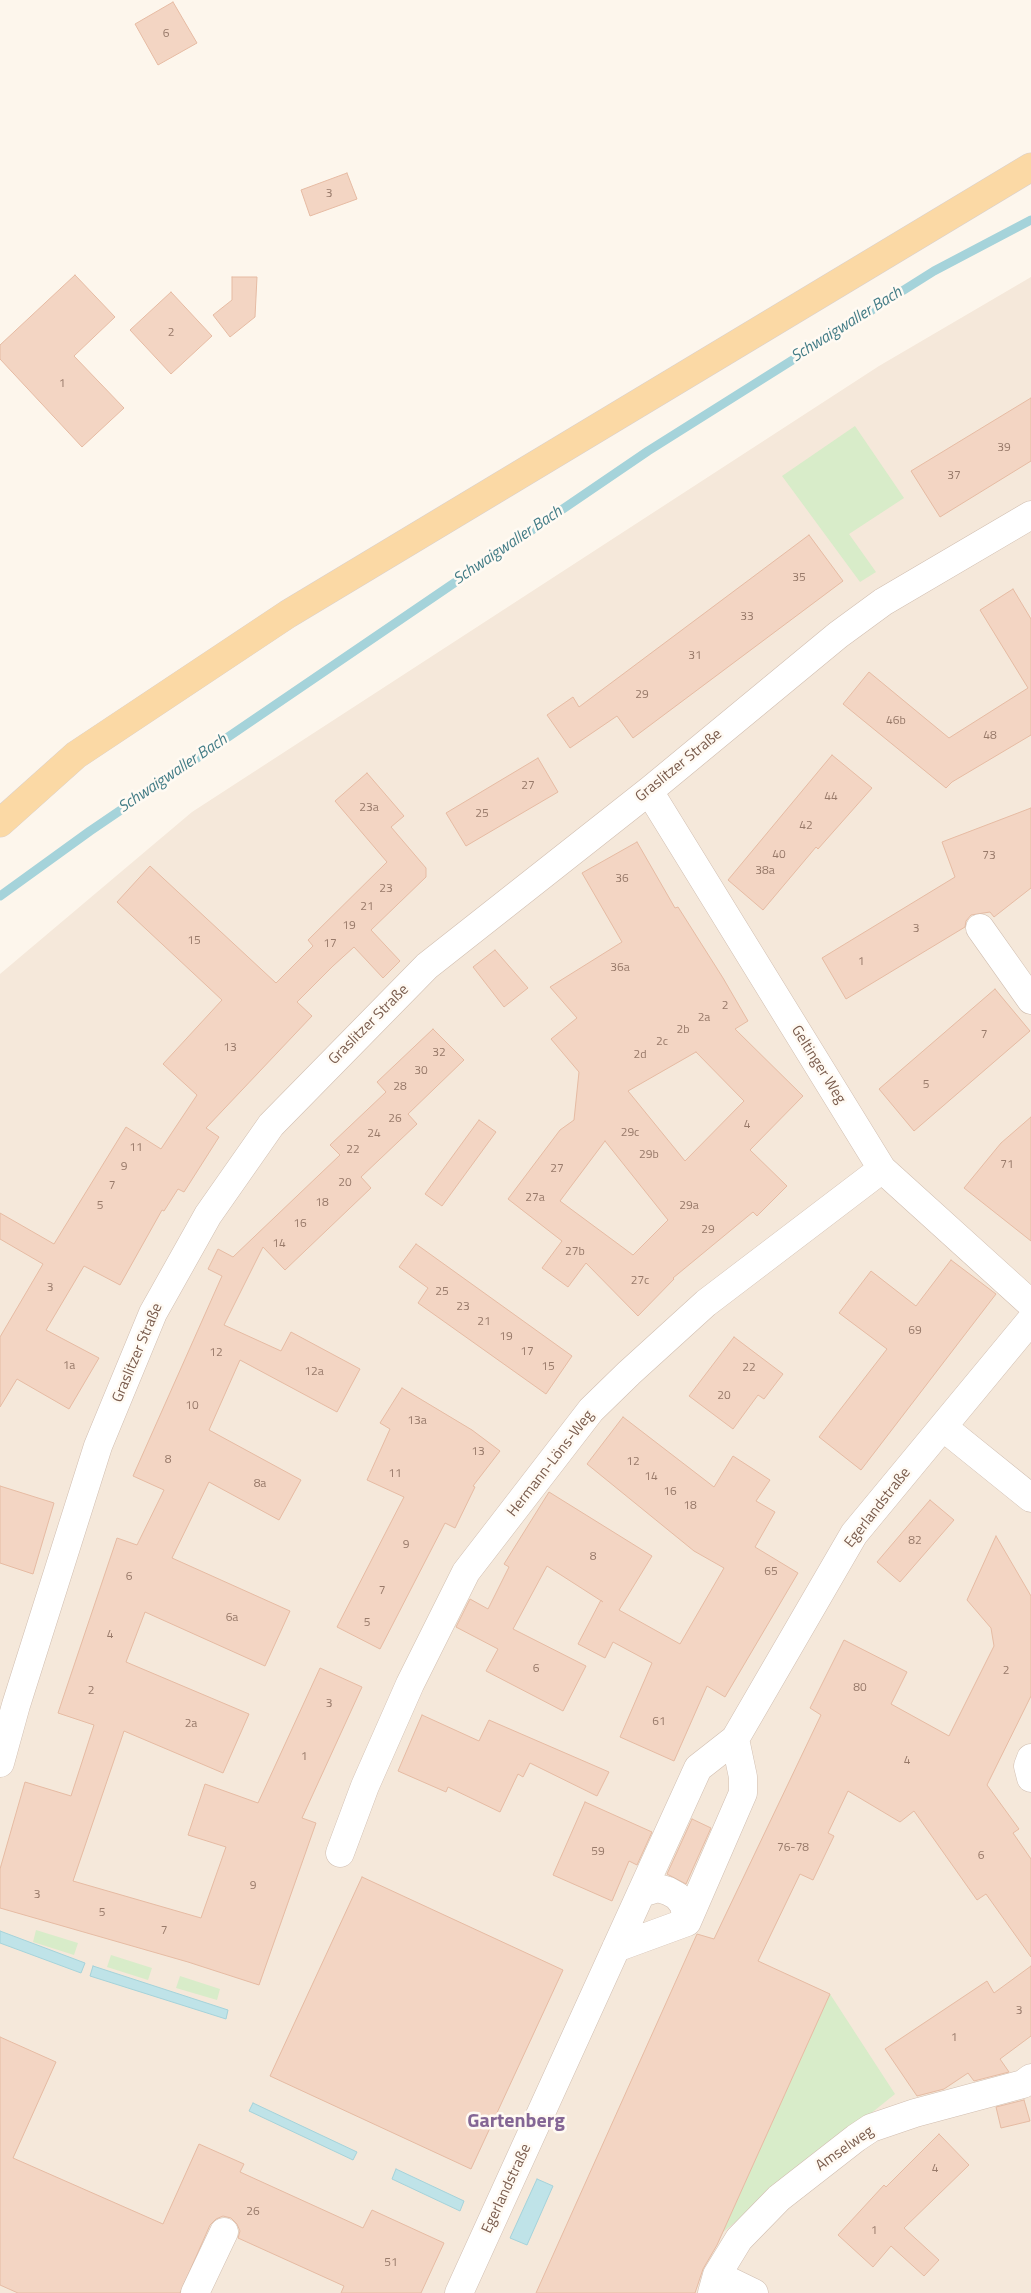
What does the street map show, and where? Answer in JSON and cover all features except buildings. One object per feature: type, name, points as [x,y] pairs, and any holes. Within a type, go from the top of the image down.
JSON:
[{"type":"main road","points":[[0,823],[76,755],[288,614],[1031,167]]},
{"type":"street","name":"Graslitzer Straße","points":[[0,1763],[16,1705],[98,1446],[153,1313],[208,1215],[271,1125],[427,966],[649,791],[838,635],[884,602],[1031,515]]},
{"type":"street","name":"Geltinger Weg","points":[[649,791],[882,1169],[1031,1304]]},
{"type":"street","points":[[980,928],[1031,1000]]},
{"type":"street","name":"Hermann-Löns-Weg","points":[[340,1853],[364,1786],[410,1684],[466,1572],[591,1410],[706,1303],[882,1169]]},
{"type":"street","name":"Egerlandstraße","points":[[459,2293],[698,1768],[735,1739],[854,1534],[1031,1320]]},
{"type":"street","points":[[943,1428],[1031,1498]]},
{"type":"street","points":[[616,1948],[687,1922],[743,1793],[743,1777],[735,1739]]},
{"type":"street","points":[[1031,1758],[1028,1766],[1031,1778]]},
{"type":"street","points":[[641,1893],[658,1888],[668,1890],[677,1896],[684,1905],[687,1922]]},
{"type":"street","name":"Amselweg","points":[[714,2284],[739,2239],[779,2198],[871,2128],[915,2112],[1023,2084],[1031,2078]]},
{"type":"street","points":[[195,2293],[224,2232]]},
{"type":"street","points":[[714,2284],[754,2293]]},
{"type":"shaded area","points":[[1031,277],[1031,2293],[0,2293],[0,974],[192,812],[879,366]]},
{"type":"green space","points":[[855,426],[904,498],[849,534],[876,572],[860,582],[782,476]]},
{"type":"green space","points":[[36,1930],[78,1943],[74,1955],[33,1942]]},
{"type":"green space","points":[[111,1955],[152,1968],[148,1980],[107,1967]]},
{"type":"green space","points":[[180,1976],[220,1989],[217,2000],[176,1988]]},
{"type":"green space","points":[[830,1994],[895,2094],[723,2232]]},
{"type":"water","points":[[0,1931],[85,1963],[81,1973],[0,1943]]},
{"type":"water","points":[[93,1966],[228,2010],[226,2019],[90,1976]]},
{"type":"water","points":[[253,2103],[357,2152],[353,2160],[249,2111]]},
{"type":"water","points":[[396,2169],[464,2201],[460,2211],[392,2179]]},
{"type":"water","points":[[537,2179],[553,2186],[527,2245],[510,2238]]},
{"type":"waterway","name":"Schwaigwaller Bach","points":[[0,896],[90,831],[648,451],[934,271],[1031,220]]},
{"type":"district","name":"Gartenberg","points":[[516,2122]]}]
